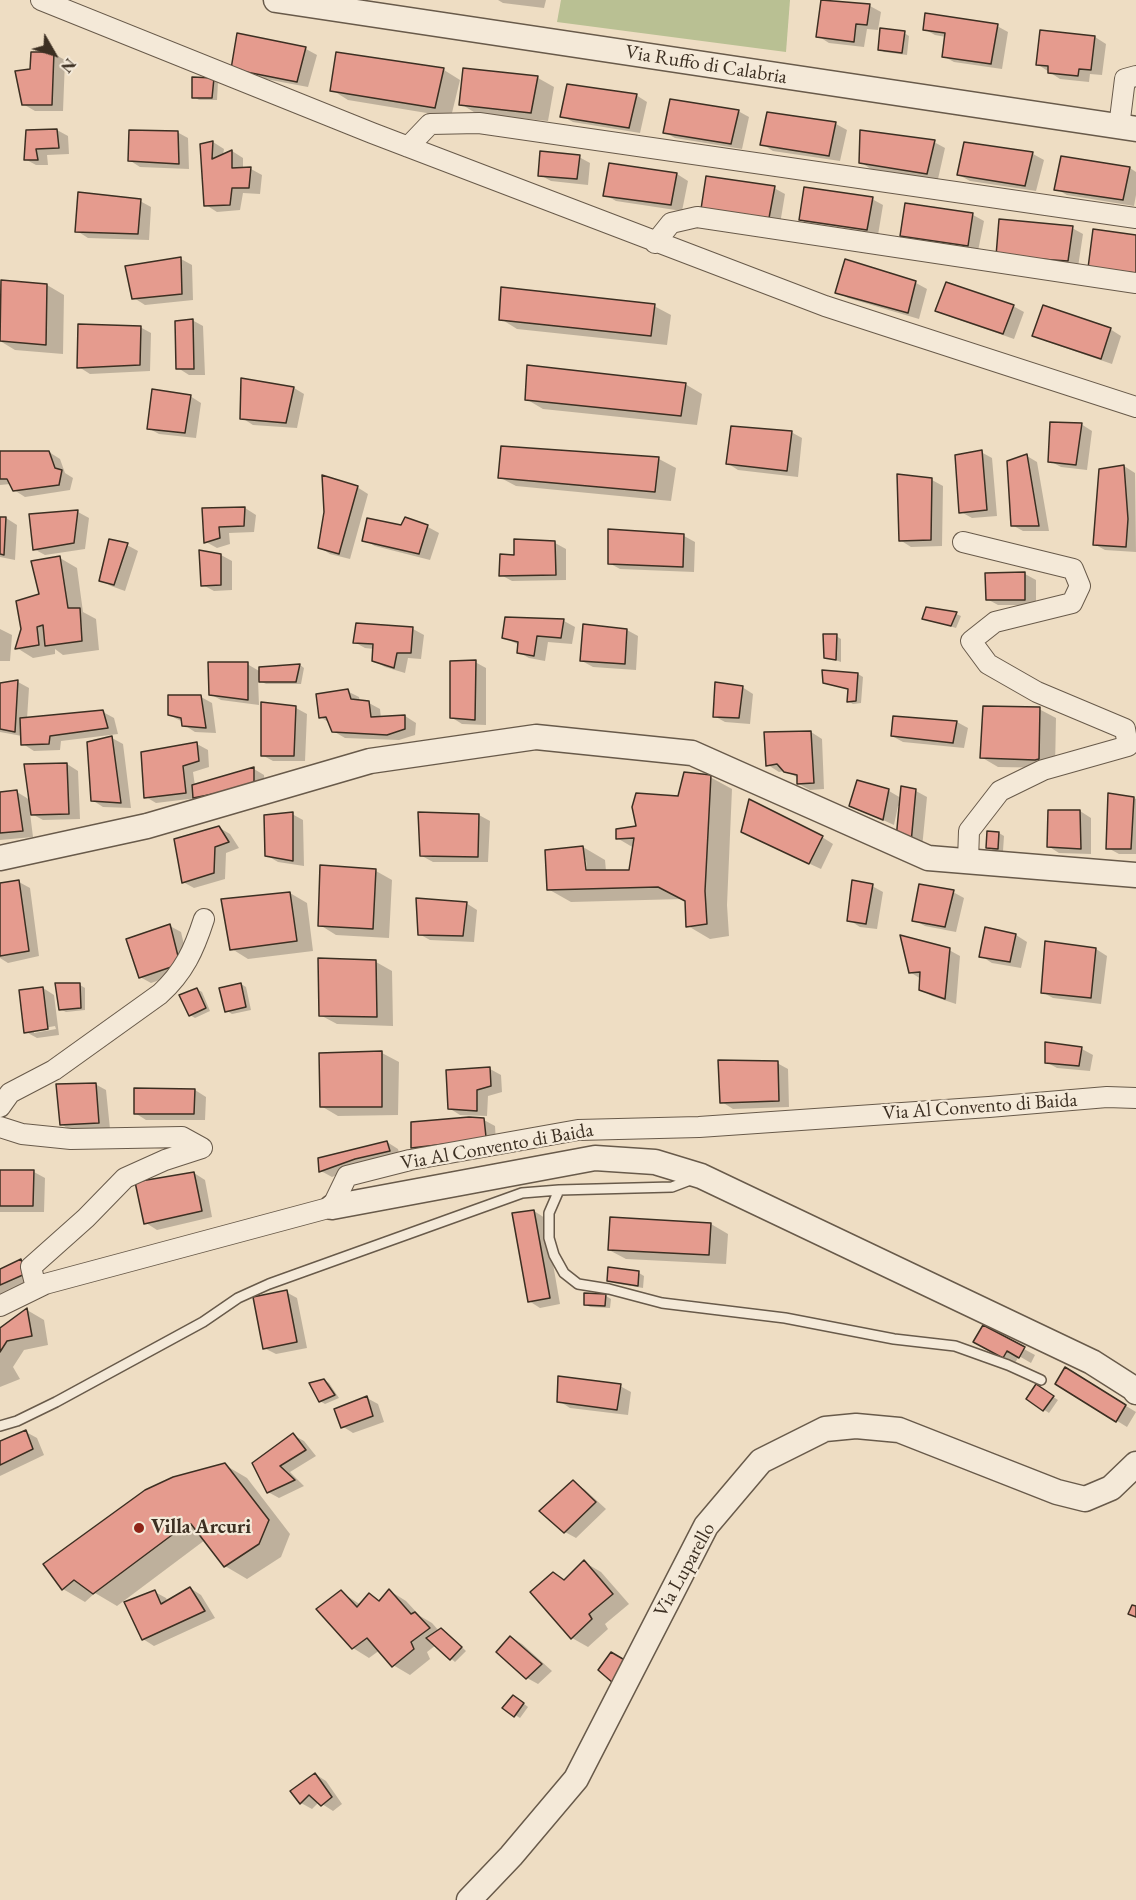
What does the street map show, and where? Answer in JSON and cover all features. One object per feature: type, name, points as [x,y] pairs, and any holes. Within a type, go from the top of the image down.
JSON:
[{"type":"street","points":[[41,0],[408,147],[825,306],[1136,407]]},
{"type":"street","name":"Via Ruffo di Calabria","points":[[276,0],[1127,128]]},
{"type":"street","points":[[1127,128],[1125,79],[1136,76]]},
{"type":"street","points":[[408,147],[430,124],[479,123],[1136,218]]},
{"type":"street","points":[[656,243],[671,223],[697,217],[1136,283]]},
{"type":"street","points":[[963,542],[1073,569],[1080,586],[1072,603],[995,622],[971,641],[988,664],[1037,692],[1125,729],[1128,746],[1043,770],[1000,791],[969,831],[968,861]]},
{"type":"street","points":[[0,858],[147,826],[370,761],[536,737],[692,753],[927,858],[1136,875]]},
{"type":"street","points":[[0,1107],[10,1093],[54,1070],[176,980],[194,949],[204,919]]},
{"type":"street","name":"Via Al Convento di Baida","points":[[332,1208],[347,1176],[410,1160],[578,1130],[699,1127],[1107,1097],[1136,1098]]},
{"type":"street","points":[[0,1127],[22,1134],[71,1139],[182,1137],[202,1148],[165,1160],[124,1178],[86,1218],[31,1267],[36,1288]]},
{"type":"street","points":[[0,1305],[56,1281],[332,1208],[595,1158],[655,1162],[701,1176],[1092,1362],[1136,1392]]},
{"type":"street","name":"Via Luparello","points":[[469,1900],[511,1856],[576,1779],[706,1526],[761,1461],[825,1428],[856,1426],[899,1430],[1057,1492],[1085,1499],[1110,1488],[1136,1464]]},
{"type":"lane","points":[[0,1426],[17,1421],[56,1402],[203,1322],[238,1298],[269,1284],[522,1192],[672,1187],[701,1176]]},
{"type":"lane","points":[[560,1190],[549,1213],[549,1238],[554,1255],[564,1273],[578,1284],[609,1289],[662,1303],[785,1318],[894,1339],[955,1346],[1008,1365],[1041,1380]]},
{"type":"green space","points":[[561,0],[790,0],[786,52],[557,22]]},
{"type":"building","points":[[821,0],[870,4],[867,25],[856,24],[854,42],[816,37]]},
{"type":"building","points":[[925,13],[998,24],[991,64],[942,57],[945,33],[923,30]]},
{"type":"building","points":[[880,28],[905,31],[902,53],[878,50]]},
{"type":"building","points":[[1040,30],[1095,36],[1091,70],[1079,69],[1078,76],[1048,73],[1048,66],[1036,65]]},
{"type":"building","points":[[237,33],[306,47],[297,82],[231,69]]},
{"type":"building","points":[[31,52],[54,52],[52,105],[22,105],[15,71],[30,69]]},
{"type":"building","points":[[336,52],[444,68],[435,108],[330,91]]},
{"type":"building","points":[[463,68],[538,76],[531,113],[459,105]]},
{"type":"building","points":[[192,77],[214,78],[212,98],[192,98]]},
{"type":"building","points":[[567,84],[637,94],[629,128],[560,117]]},
{"type":"building","points":[[670,99],[739,110],[731,144],[663,133]]},
{"type":"building","points":[[767,112],[836,122],[829,156],[760,145]]},
{"type":"building","points":[[57,129],[59,148],[36,149],[38,160],[24,160],[26,130]]},
{"type":"building","points":[[129,130],[178,131],[179,164],[128,161]]},
{"type":"building","points":[[860,130],[935,140],[927,174],[859,163]]},
{"type":"building","points":[[213,141],[212,159],[232,150],[232,168],[251,167],[249,188],[232,188],[230,205],[204,206],[200,144]]},
{"type":"building","points":[[964,142],[1033,152],[1025,186],[957,175]]},
{"type":"building","points":[[540,151],[580,155],[577,179],[538,176]]},
{"type":"building","points":[[1061,156],[1130,167],[1123,200],[1054,190]]},
{"type":"building","points":[[609,163],[677,173],[671,205],[603,196]]},
{"type":"building","points":[[706,176],[775,186],[769,218],[701,209]]},
{"type":"building","points":[[804,187],[873,197],[867,230],[799,220]]},
{"type":"building","points":[[78,192],[141,199],[138,234],[75,232]]},
{"type":"building","points":[[905,203],[973,213],[968,246],[900,236]]},
{"type":"building","points":[[999,219],[1073,226],[1068,261],[996,256]]},
{"type":"building","points":[[1093,229],[1136,235],[1136,273],[1088,268]]},
{"type":"building","points":[[181,257],[182,294],[132,299],[125,266]]},
{"type":"building","points":[[845,259],[916,281],[908,313],[835,293]]},
{"type":"building","points":[[1,280],[47,284],[46,345],[0,341]]},
{"type":"building","points":[[946,282],[1014,305],[1003,334],[935,311]]},
{"type":"building","points":[[501,287],[655,304],[651,336],[499,320]]},
{"type":"building","points":[[1043,305],[1111,328],[1101,359],[1032,336]]},
{"type":"building","points":[[193,319],[194,369],[176,369],[175,321]]},
{"type":"building","points":[[78,324],[141,326],[140,365],[77,368]]},
{"type":"building","points":[[527,365],[686,383],[681,416],[525,400]]},
{"type":"building","points":[[241,378],[294,387],[286,423],[240,419]]},
{"type":"building","points":[[152,389],[191,395],[185,433],[147,429]]},
{"type":"building","points":[[1050,422],[1082,423],[1076,465],[1048,462]]},
{"type":"building","points":[[731,426],[792,431],[787,471],[726,464]]},
{"type":"building","points":[[501,446],[659,457],[655,492],[498,478]]},
{"type":"building","points":[[982,450],[987,510],[959,513],[955,455]]},
{"type":"building","points":[[0,451],[49,451],[55,468],[62,470],[59,485],[13,491],[7,479],[0,479]]},
{"type":"building","points":[[1027,454],[1039,526],[1011,526],[1007,461]]},
{"type":"building","points":[[1124,465],[1128,519],[1126,547],[1093,545],[1099,469]]},
{"type":"building","points":[[897,474],[932,478],[931,540],[899,541]]},
{"type":"building","points":[[322,475],[358,486],[339,554],[318,548],[324,512]]},
{"type":"building","points":[[245,507],[244,526],[219,527],[220,538],[204,543],[202,508]]},
{"type":"building","points":[[78,510],[74,543],[33,550],[29,514]]},
{"type":"building","points":[[0,517],[6,517],[4,555],[0,554]]},
{"type":"building","points":[[405,517],[428,525],[419,554],[362,541],[367,518],[401,525]]},
{"type":"building","points":[[608,529],[684,534],[683,567],[608,564]]},
{"type":"building","points":[[109,539],[128,543],[114,585],[99,581]]},
{"type":"building","points":[[514,539],[555,541],[556,575],[499,576],[500,554],[514,555]]},
{"type":"building","points":[[199,550],[221,554],[221,585],[201,586]]},
{"type":"building","points":[[60,556],[68,608],[80,608],[82,641],[45,646],[43,625],[37,627],[39,645],[15,649],[21,629],[16,601],[39,594],[31,561]]},
{"type":"building","points":[[1025,572],[1025,600],[986,600],[985,573]]},
{"type":"building","points":[[926,607],[957,612],[951,626],[922,619]]},
{"type":"building","points":[[505,617],[564,619],[561,638],[537,636],[534,656],[517,653],[518,642],[502,638]]},
{"type":"building","points":[[356,623],[413,627],[411,653],[397,653],[394,668],[372,661],[373,644],[353,643]]},
{"type":"building","points":[[583,624],[627,629],[625,664],[580,661]]},
{"type":"building","points":[[823,634],[837,634],[836,660],[824,658]]},
{"type":"building","points":[[476,660],[475,720],[450,718],[450,661]]},
{"type":"building","points":[[208,662],[248,662],[248,700],[209,695]]},
{"type":"building","points":[[300,664],[296,682],[259,682],[259,667]]},
{"type":"building","points":[[822,670],[858,673],[856,701],[847,702],[848,689],[823,683]]},
{"type":"building","points":[[18,680],[15,732],[0,729],[0,683]]},
{"type":"building","points":[[715,682],[743,686],[739,718],[713,717]]},
{"type":"building","points":[[348,689],[351,699],[369,701],[371,717],[405,715],[405,729],[387,735],[332,732],[326,717],[319,718],[316,694]]},
{"type":"building","points":[[168,695],[201,695],[206,728],[182,726],[181,718],[168,715]]},
{"type":"building","points":[[261,702],[296,706],[294,756],[261,756]]},
{"type":"building","points":[[983,706],[1040,707],[1039,759],[980,758]]},
{"type":"building","points":[[103,710],[108,728],[50,736],[49,744],[21,745],[20,718]]},
{"type":"building","points":[[893,716],[957,721],[953,743],[891,736]]},
{"type":"building","points":[[811,731],[814,783],[797,784],[797,775],[784,772],[777,764],[766,766],[764,732]]},
{"type":"building","points":[[112,736],[121,803],[91,801],[87,742]]},
{"type":"building","points":[[197,742],[199,761],[183,766],[186,793],[144,798],[141,752]]},
{"type":"building","points":[[67,763],[69,814],[31,815],[24,764]]},
{"type":"building","points":[[254,767],[254,786],[193,798],[192,785]]},
{"type":"building","points":[[684,772],[711,775],[705,891],[707,924],[686,927],[685,901],[658,887],[547,890],[545,850],[583,846],[586,870],[629,870],[634,838],[616,839],[616,829],[636,826],[632,807],[636,793],[678,796]]},
{"type":"building","points":[[857,780],[889,789],[883,820],[849,806]]},
{"type":"building","points":[[901,786],[916,789],[911,843],[896,839]]},
{"type":"building","points":[[17,790],[23,831],[0,833],[0,792]]},
{"type":"building","points":[[1108,793],[1134,797],[1131,849],[1106,849]]},
{"type":"building","points":[[749,799],[823,836],[809,864],[741,832]]},
{"type":"building","points":[[1048,810],[1080,810],[1081,849],[1047,847]]},
{"type":"building","points":[[293,812],[293,861],[265,856],[264,815]]},
{"type":"building","points":[[418,812],[479,814],[478,857],[420,856]]},
{"type":"building","points":[[219,826],[229,842],[215,847],[214,873],[182,883],[174,839]]},
{"type":"building","points":[[987,831],[999,832],[998,849],[986,848]]},
{"type":"building","points":[[320,865],[376,869],[373,929],[318,926]]},
{"type":"building","points":[[19,880],[29,951],[0,956],[0,883]]},
{"type":"building","points":[[852,880],[873,884],[866,924],[847,921]]},
{"type":"building","points":[[919,884],[954,890],[945,927],[912,921]]},
{"type":"building","points":[[290,892],[297,941],[230,950],[221,899]]},
{"type":"building","points":[[416,898],[467,902],[463,936],[418,935]]},
{"type":"building","points":[[170,924],[180,964],[139,978],[126,939]]},
{"type":"building","points":[[985,927],[1016,934],[1010,962],[979,957]]},
{"type":"building","points":[[900,935],[950,948],[945,999],[919,990],[920,972],[909,973]]},
{"type":"building","points":[[1045,941],[1096,948],[1091,998],[1041,993]]},
{"type":"building","points":[[318,958],[376,960],[377,1017],[319,1016]]},
{"type":"building","points":[[55,983],[80,983],[81,1008],[59,1010]]},
{"type":"building","points":[[241,983],[246,1007],[225,1012],[219,988]]},
{"type":"building","points":[[43,987],[48,1029],[24,1033],[19,990]]},
{"type":"building","points":[[197,988],[206,1008],[189,1016],[179,995]]},
{"type":"building","points":[[1045,1042],[1082,1047],[1079,1066],[1045,1063]]},
{"type":"building","points":[[382,1051],[382,1107],[320,1107],[319,1053]]},
{"type":"building","points":[[718,1060],[778,1061],[779,1101],[720,1103]]},
{"type":"building","points":[[490,1067],[491,1086],[477,1090],[477,1111],[448,1109],[446,1070]]},
{"type":"building","points":[[96,1083],[99,1123],[60,1125],[56,1084]]},
{"type":"building","points":[[134,1088],[195,1089],[194,1114],[134,1114]]},
{"type":"building","points":[[469,1117],[484,1118],[486,1137],[411,1148],[411,1122]]},
{"type":"building","points":[[387,1141],[390,1151],[355,1159],[319,1172],[318,1158]]},
{"type":"building","points":[[0,1170],[34,1170],[33,1206],[0,1206]]},
{"type":"building","points":[[194,1172],[202,1211],[144,1224],[135,1182]]},
{"type":"building","points":[[534,1210],[550,1298],[528,1302],[512,1213]]},
{"type":"building","points":[[610,1217],[711,1223],[709,1255],[608,1250]]},
{"type":"building","points":[[21,1259],[25,1274],[0,1285],[0,1269]]},
{"type":"building","points":[[608,1267],[639,1271],[638,1286],[607,1281]]},
{"type":"building","points":[[287,1290],[297,1342],[263,1349],[253,1297]]},
{"type":"building","points":[[584,1293],[606,1294],[605,1306],[584,1305]]},
{"type":"building","points":[[27,1308],[32,1336],[7,1341],[0,1352],[0,1328]]},
{"type":"building","points":[[983,1325],[1025,1347],[1019,1358],[1007,1351],[1003,1358],[973,1342]]},
{"type":"building","points":[[1065,1367],[1126,1405],[1116,1422],[1055,1384]]},
{"type":"building","points":[[558,1376],[621,1384],[617,1410],[557,1402]]},
{"type":"building","points":[[324,1379],[335,1395],[319,1402],[309,1383]]},
{"type":"building","points":[[1036,1384],[1054,1396],[1043,1411],[1026,1399]]},
{"type":"building","points":[[367,1396],[373,1416],[341,1428],[334,1409]]},
{"type":"building","points":[[26,1430],[33,1449],[0,1465],[0,1441]]},
{"type":"building","points":[[293,1433],[306,1450],[280,1466],[295,1480],[267,1493],[252,1463]]},
{"type":"building","name":"Villa Arcuri","points":[[225,1463],[269,1520],[259,1544],[224,1567],[191,1524],[176,1532],[93,1594],[74,1580],[62,1590],[43,1564],[145,1490],[173,1477]]},
{"type":"building","points":[[573,1480],[596,1502],[564,1533],[539,1511]]},
{"type":"building","points":[[584,1560],[613,1594],[589,1614],[592,1619],[571,1639],[530,1592],[553,1572],[564,1580]]},
{"type":"building","points":[[190,1587],[205,1611],[142,1640],[124,1602],[155,1590],[161,1604]]},
{"type":"building","points":[[389,1589],[411,1614],[415,1612],[430,1628],[411,1642],[414,1649],[392,1667],[367,1638],[352,1649],[316,1609],[341,1590],[357,1607],[369,1593],[379,1601]]},
{"type":"building","points":[[1132,1605],[1136,1606],[1136,1617],[1128,1614]]},
{"type":"building","points":[[441,1628],[462,1647],[450,1660],[426,1638]]},
{"type":"building","points":[[510,1636],[542,1664],[526,1679],[496,1652]]},
{"type":"building","points":[[611,1652],[628,1662],[613,1683],[598,1670]]},
{"type":"building","points":[[513,1695],[524,1703],[514,1717],[502,1708]]},
{"type":"building","points":[[315,1773],[332,1797],[321,1806],[309,1795],[300,1804],[290,1791]]},
{"type":"place","name":"Villa Arcuri","points":[[139,1528]]}]
